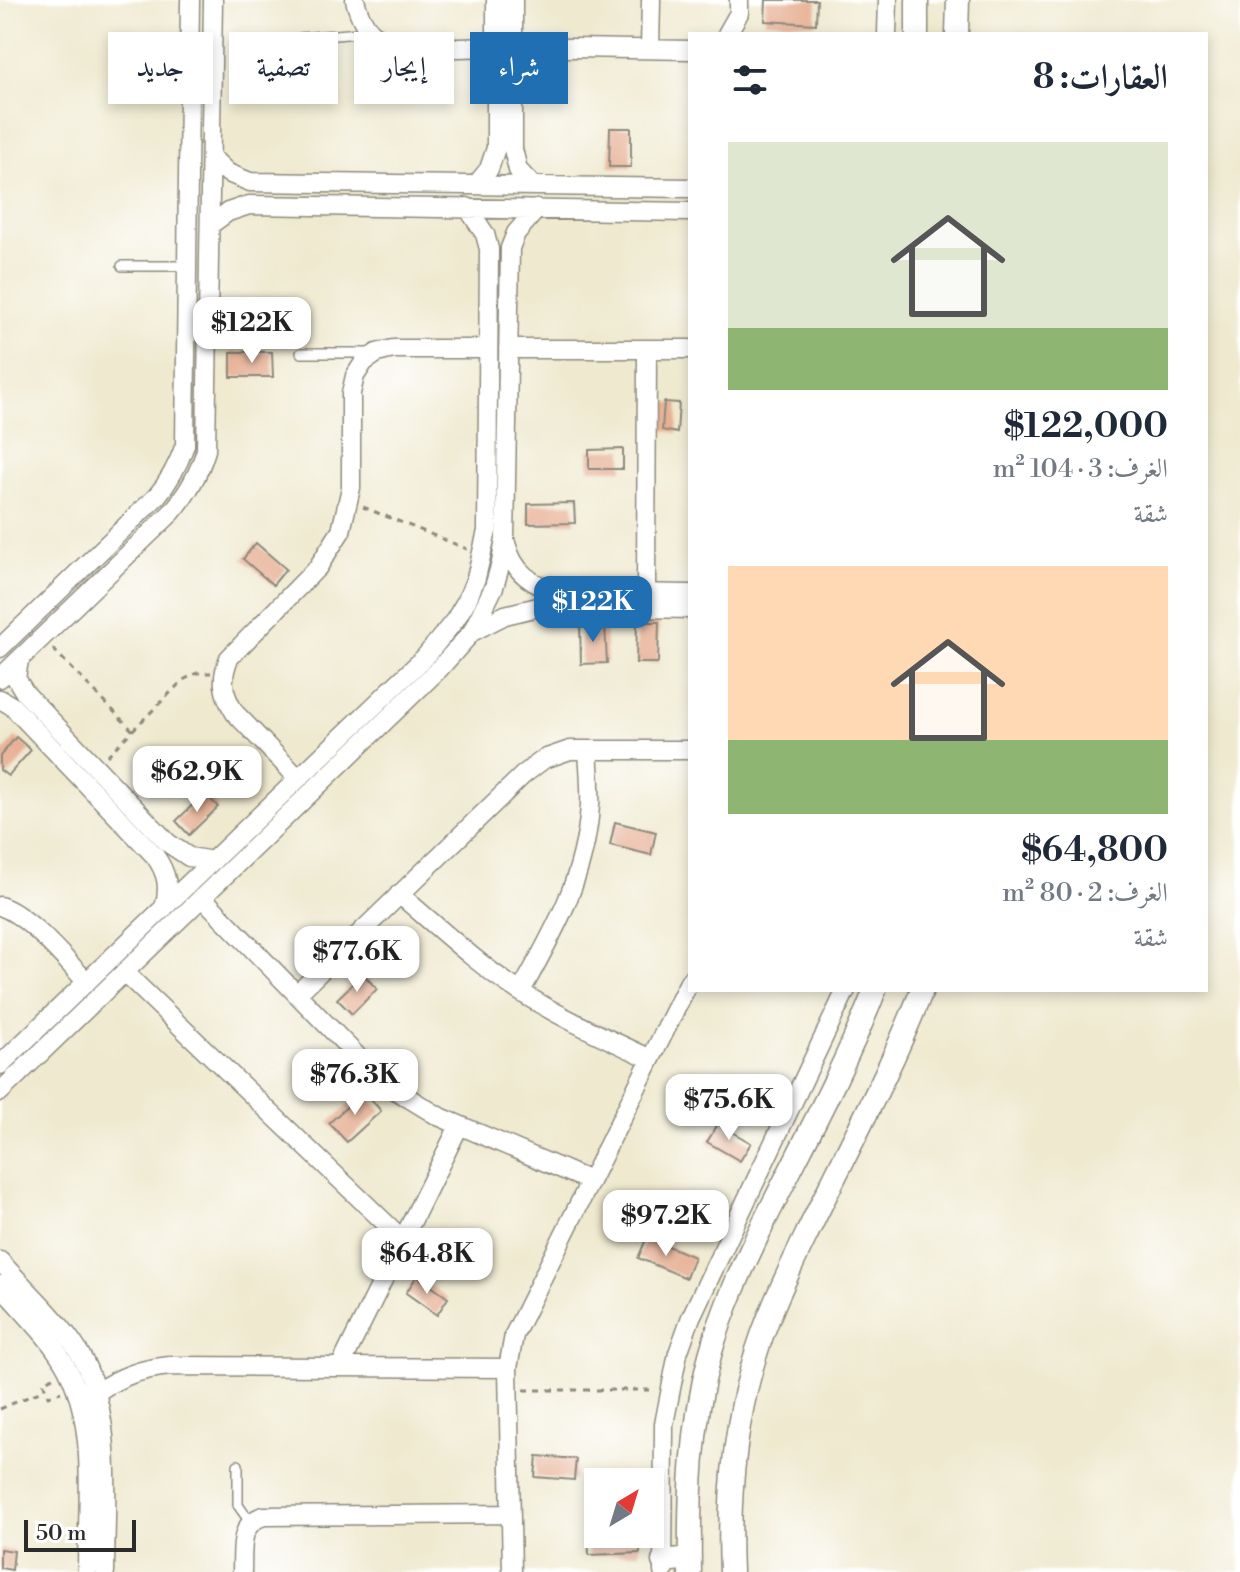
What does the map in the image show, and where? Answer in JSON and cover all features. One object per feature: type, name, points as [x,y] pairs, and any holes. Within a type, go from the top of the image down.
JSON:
[{"type":"street","points":[[0,648],[156,497],[169,482],[185,445],[190,0]]},
{"type":"street","points":[[0,678],[172,512],[187,495],[199,473],[209,427],[213,0]]},
{"type":"street","points":[[355,0],[359,17],[371,32]]},
{"type":"street","points":[[496,0],[501,32]]},
{"type":"street","points":[[507,32],[513,0]]},
{"type":"street","points":[[650,49],[651,0]]},
{"type":"street","points":[[728,32],[739,13],[739,0]]},
{"type":"street","points":[[887,32],[888,0]]},
{"type":"street","points":[[917,0],[917,32]]},
{"type":"street","points":[[957,32],[958,0]]},
{"type":"street","points":[[568,48],[688,50]]},
{"type":"street","points":[[476,185],[489,169],[496,148],[499,104]]},
{"type":"street","points":[[509,104],[514,160],[524,179],[533,186]]},
{"type":"street","points":[[211,157],[228,173],[250,182],[688,188]]},
{"type":"street","points":[[210,225],[228,212],[249,205],[688,212]]},
{"type":"street","points":[[0,1065],[441,639],[467,600],[476,578],[487,531],[489,249],[482,227],[467,207]]},
{"type":"street","points":[[0,1092],[439,669],[472,632],[494,587],[505,539],[510,248],[525,220],[537,209]]},
{"type":"street","points":[[298,778],[227,701],[223,672],[229,658],[318,567],[341,531],[349,501],[351,393],[355,376],[364,362],[377,353],[393,349],[487,349]]},
{"type":"street","points":[[508,349],[688,349]]},
{"type":"street","points":[[646,593],[647,349]]},
{"type":"street","points":[[505,539],[517,569],[529,581],[544,589],[560,592],[688,594]]},
{"type":"street","points":[[472,632],[505,615],[542,606],[688,609]]},
{"type":"street","points":[[19,660],[16,678],[20,686],[96,767],[178,851],[189,857],[213,861]]},
{"type":"street","points":[[0,699],[12,706],[155,856],[163,867],[167,881],[164,908]]},
{"type":"street","points":[[297,994],[533,766],[556,753],[570,750],[688,750]]},
{"type":"street","points":[[521,991],[557,926],[581,866],[591,802],[588,750]]},
{"type":"street","points":[[399,894],[479,962],[521,991],[566,1018],[651,1059]]},
{"type":"street","points":[[202,897],[379,1076],[417,1105],[590,1181]]},
{"type":"street","points":[[3,905],[23,918],[87,982]]},
{"type":"street","points":[[124,972],[403,1240]]},
{"type":"street","points":[[512,1572],[510,1351],[521,1319],[688,984]]},
{"type":"street","points":[[845,992],[691,1317],[669,1390],[663,1460],[663,1566],[690,1565],[691,1461],[698,1407],[710,1353],[728,1301],[874,992]]},
{"type":"street","points":[[731,1572],[729,1520],[732,1468],[752,1366],[790,1270],[905,1033],[921,992]]},
{"type":"street","points":[[340,1367],[459,1126]]},
{"type":"street","points":[[0,1261],[76,1346],[97,1392],[103,1417],[105,1572]]},
{"type":"street","points":[[0,1285],[62,1360],[75,1386],[87,1441],[87,1572]]},
{"type":"street","points":[[97,1392],[119,1377],[144,1369],[170,1366],[508,1368]]},
{"type":"street","points":[[242,1572],[243,1538],[250,1522],[264,1516],[511,1514]]},
{"type":"lane","points":[[122,266],[188,266]]},
{"type":"lane","points":[[301,353],[377,353]]},
{"type":"lane","points":[[238,1465],[238,1505],[244,1518],[250,1522]]},
{"type":"path","points":[[349,501],[482,555]]},
{"type":"path","points":[[42,637],[133,731]]},
{"type":"path","points":[[96,767],[183,680],[197,673],[223,672]]},
{"type":"path","points":[[0,1409],[45,1390]]},
{"type":"path","points":[[508,1390],[669,1390]]},
{"type":"building","points":[[766,0],[817,0],[816,24],[765,21]]},
{"type":"building","points":[[610,128],[631,128],[631,167],[609,167]]},
{"type":"building","points":[[231,352],[272,352],[273,377],[231,377]]},
{"type":"building","points":[[664,402],[679,403],[677,433],[662,430]]},
{"type":"building","points":[[623,449],[623,469],[589,469],[589,450]]},
{"type":"building","points":[[574,503],[575,523],[528,524],[528,504]]},
{"type":"building","points":[[256,543],[286,569],[273,585],[243,559]]},
{"type":"building","points":[[637,622],[659,622],[658,663],[636,663]]},
{"type":"building","points":[[580,624],[605,624],[607,663],[581,664]]},
{"type":"building","points":[[16,737],[31,750],[8,776],[0,770],[0,756]]},
{"type":"building","points":[[205,793],[218,807],[189,835],[176,821]]},
{"type":"building","points":[[615,822],[656,832],[651,855],[610,845]]},
{"type":"building","points":[[363,974],[377,989],[352,1014],[337,999]]},
{"type":"building","points":[[364,1091],[381,1111],[347,1142],[329,1123]]},
{"type":"building","points":[[718,1124],[751,1143],[740,1161],[707,1142]]},
{"type":"building","points":[[647,1237],[694,1257],[686,1278],[638,1258]]},
{"type":"building","points":[[417,1276],[448,1298],[437,1315],[406,1293]]},
{"type":"building","points":[[537,1456],[576,1459],[574,1480],[535,1477]]},
{"type":"building","points":[[589,1548],[640,1548],[640,1553],[589,1555]]},
{"type":"building","points":[[0,1549],[14,1551],[12,1570],[0,1568]]}]
